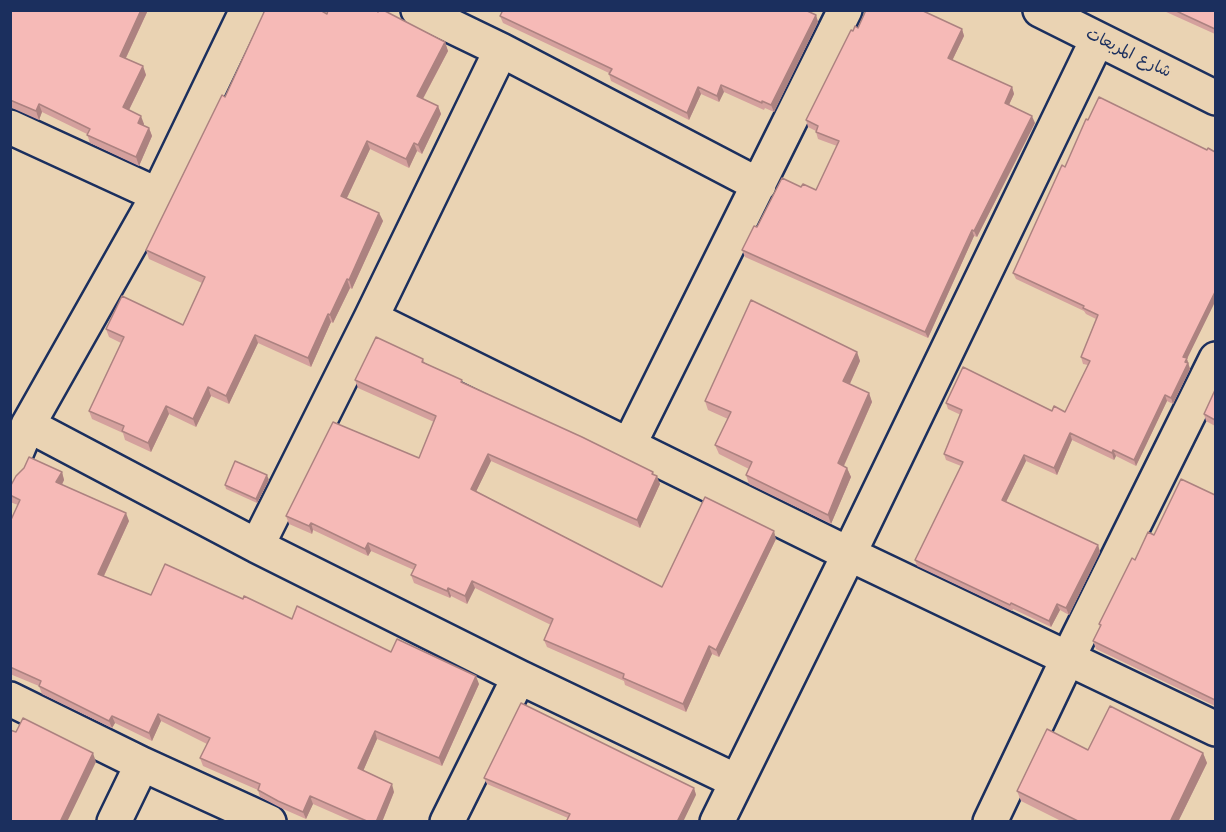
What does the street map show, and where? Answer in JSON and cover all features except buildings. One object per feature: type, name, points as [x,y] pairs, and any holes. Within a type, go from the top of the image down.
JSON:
[{"type":"street","points":[[10,468],[28,425],[158,195],[247,10]]},
{"type":"street","points":[[418,10],[501,50],[759,185]]},
{"type":"street","points":[[629,445],[845,10]]},
{"type":"street","name":"شارع المربعات","points":[[1040,10],[1215,98]]},
{"type":"street","points":[[717,822],[1097,40]]},
{"type":"street","points":[[258,546],[501,50]]},
{"type":"street","points":[[10,127],[158,195]]},
{"type":"street","points":[[371,318],[849,554],[1215,729]]},
{"type":"street","points":[[990,822],[1215,358]]},
{"type":"street","points":[[28,425],[258,546],[519,677],[736,781]]},
{"type":"street","points":[[447,822],[519,677]]},
{"type":"street","points":[[10,699],[142,764],[269,822]]},
{"type":"street","points":[[114,822],[142,764]]}]
